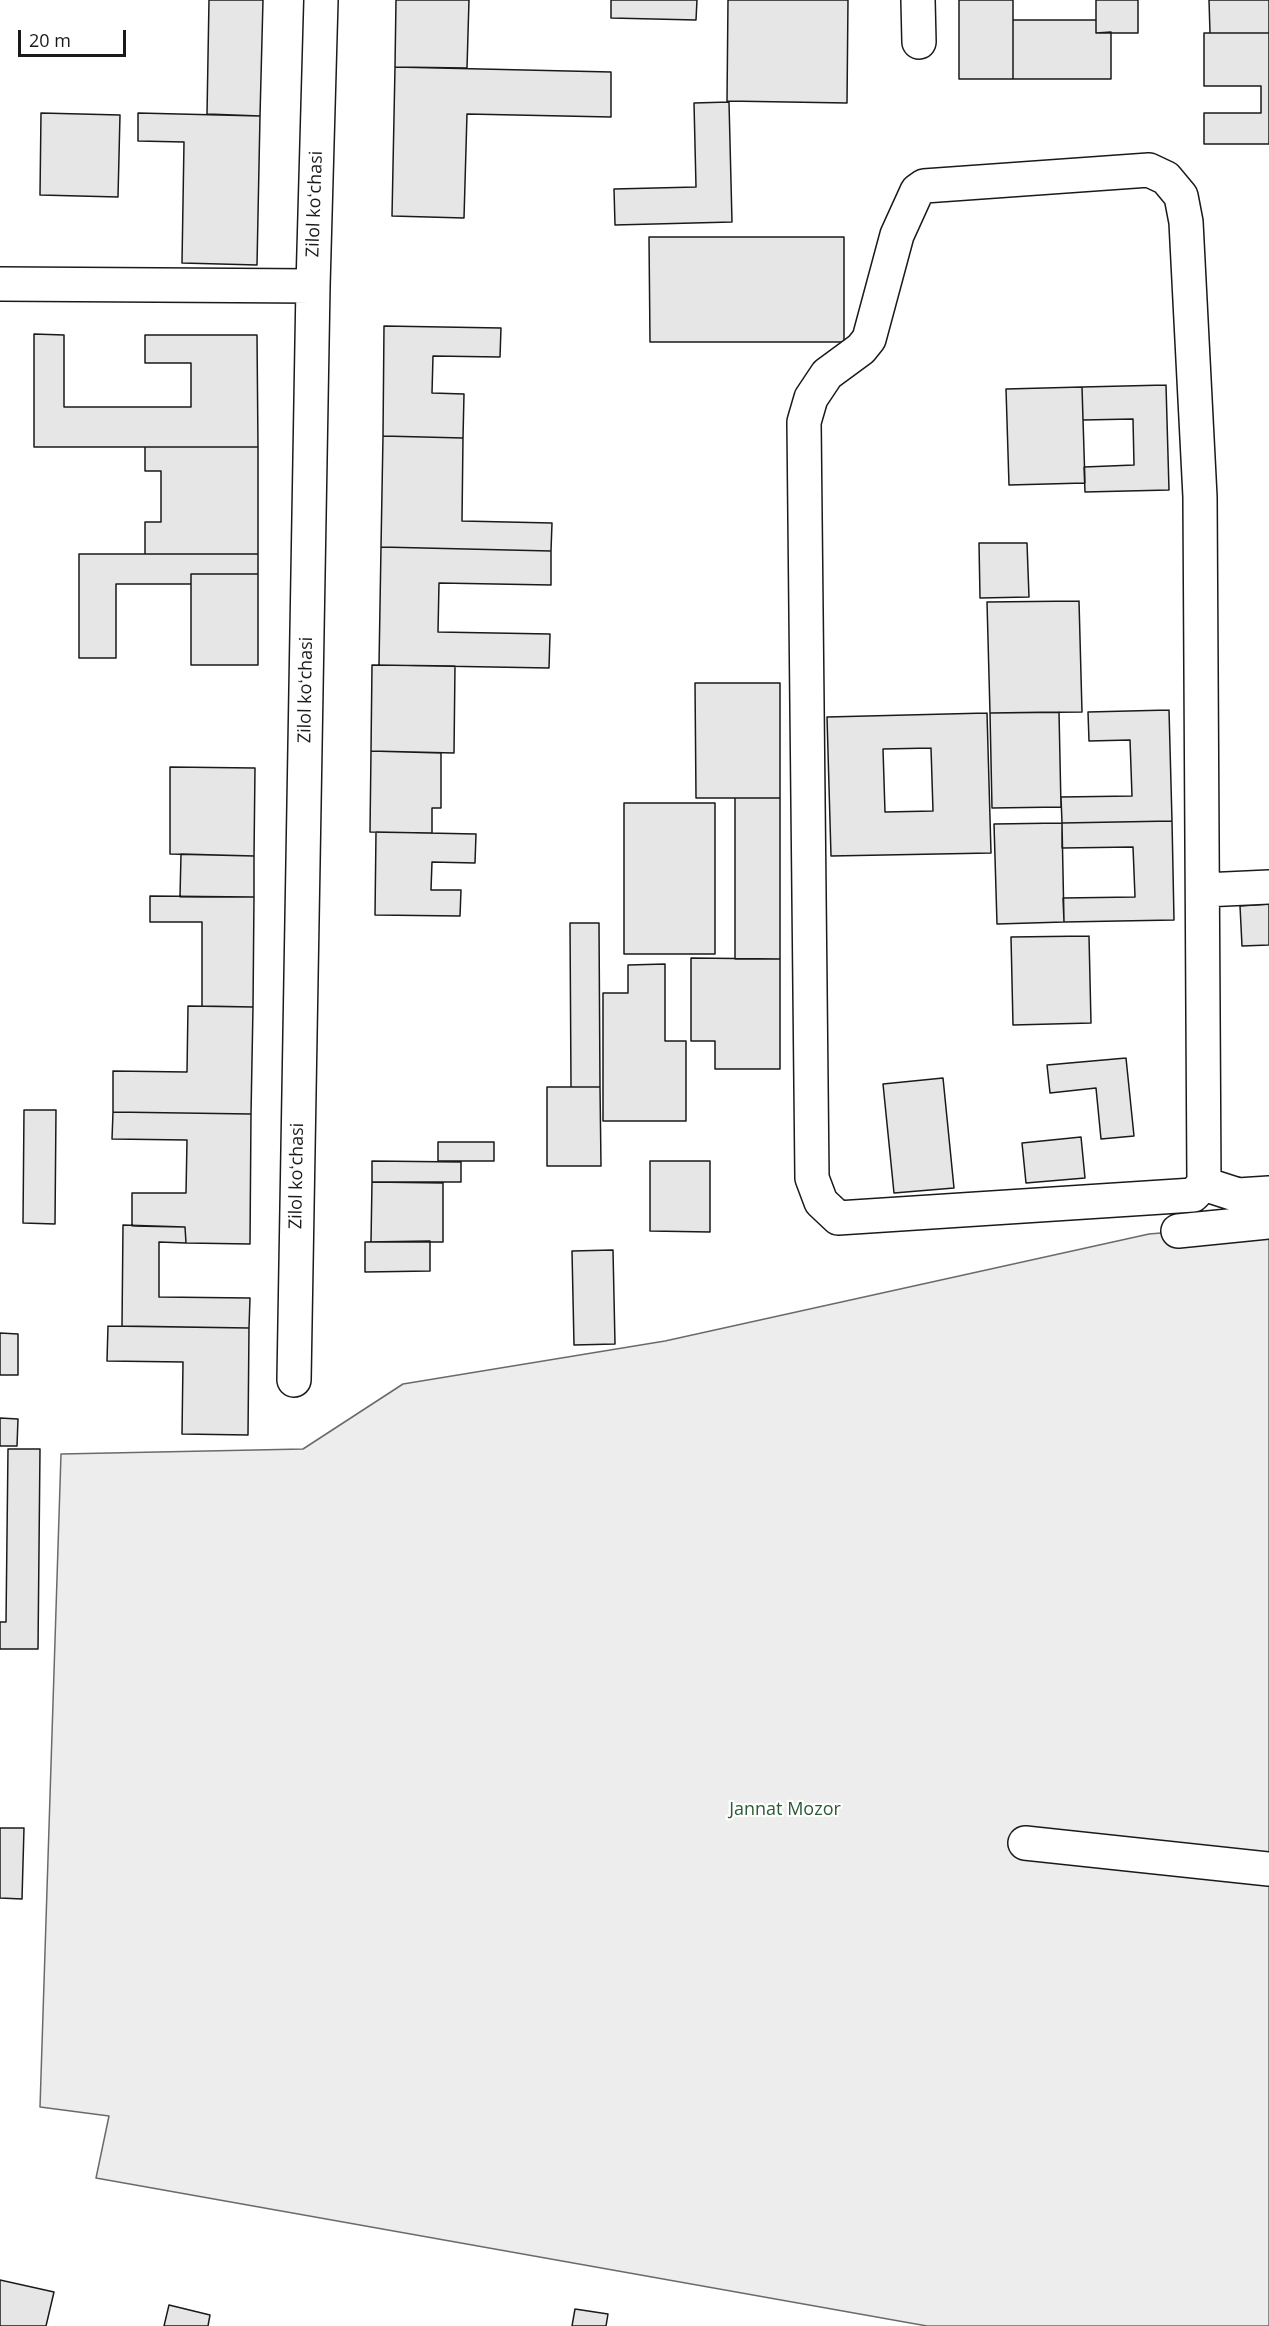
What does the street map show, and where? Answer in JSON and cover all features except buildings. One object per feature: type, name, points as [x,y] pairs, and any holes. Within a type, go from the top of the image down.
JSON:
[{"type":"street","name":"Zilol koʻchasi","points":[[294,1380],[313,286],[321,0]]},
{"type":"street","points":[[918,0],[919,42]]},
{"type":"street","points":[[1149,170],[1166,178],[1180,196],[1186,222],[1200,497],[1204,890],[1204,1184],[1193,1194],[838,1218],[821,1202],[812,1178],[804,422],[811,398],[827,374],[861,349],[869,339],[897,235],[917,191],[924,186],[1149,170]]},
{"type":"street","points":[[0,284],[313,286]]},
{"type":"street","points":[[1204,890],[1269,887]]},
{"type":"street","points":[[1204,1184],[1238,1195],[1269,1193]]},
{"type":"street","points":[[1178,1231],[1269,1222]]},
{"type":"street","points":[[1025,1843],[1269,1869]]},
{"type":"shaded area","name":"Jannat Mozor","points":[[1269,1224],[1269,2326],[927,2326],[96,2178],[109,2116],[40,2107],[61,1454],[303,1449],[403,1384],[665,1341],[1149,1234]]}]
